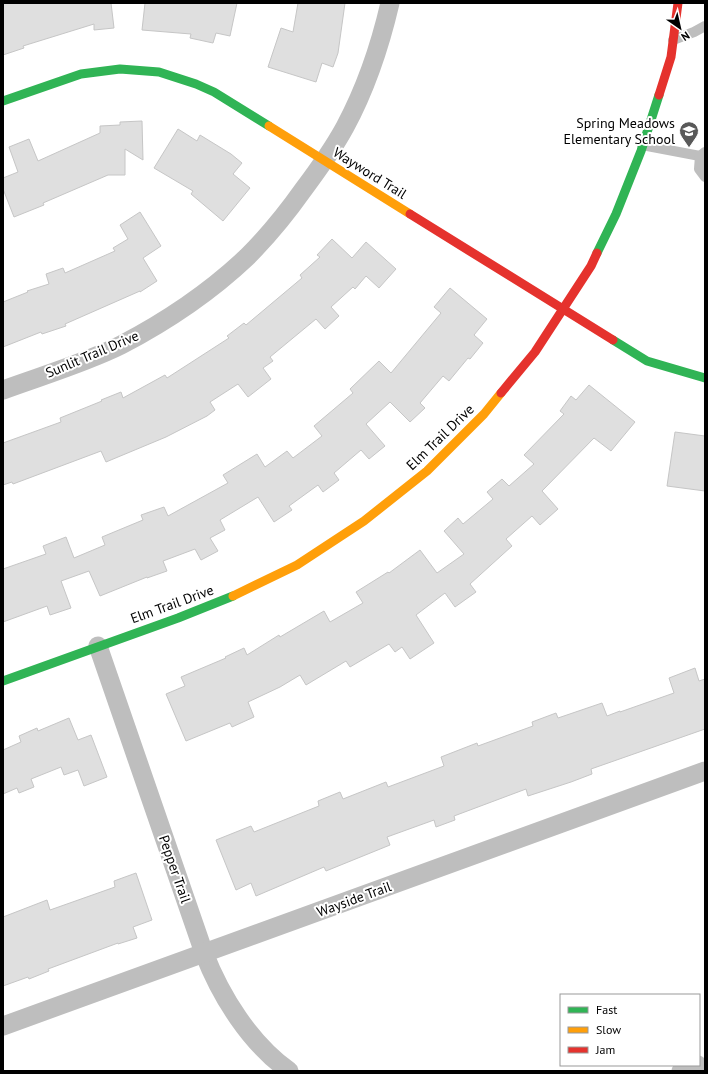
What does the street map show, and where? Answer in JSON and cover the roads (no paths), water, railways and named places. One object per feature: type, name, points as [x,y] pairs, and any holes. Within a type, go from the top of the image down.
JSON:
[{"type":"street","name":"Sunlit Trail Drive","points":[[3,390],[72,365],[120,345],[165,320],[208,291],[247,257],[282,219],[324,160],[345,127],[367,80],[384,32],[390,3]]},
{"type":"street","name":"Elm Trail Drive","points":[[3,681],[227,599],[296,565],[364,522],[427,471],[484,414],[535,352],[591,266],[616,214],[642,145],[671,56],[678,3]]},
{"type":"street","name":"Wayword Trail","points":[[3,101],[81,74],[120,69],[159,72],[196,84],[214,92],[647,361],[705,378]]},
{"type":"street","name":"Pepper Trail","points":[[98,646],[213,976],[227,1002],[244,1026],[263,1048],[289,1071]]},
{"type":"street","name":"Wayside Trail","points":[[3,1026],[705,771]]},
{"type":"street","points":[[681,1071],[695,1066]]},
{"type":"lane","points":[[674,40],[705,26]]},
{"type":"lane","points":[[642,145],[703,154],[699,169],[705,178]]},
{"type":"place","name":"Spring Meadows Elementary School","points":[[689,148]]}]
